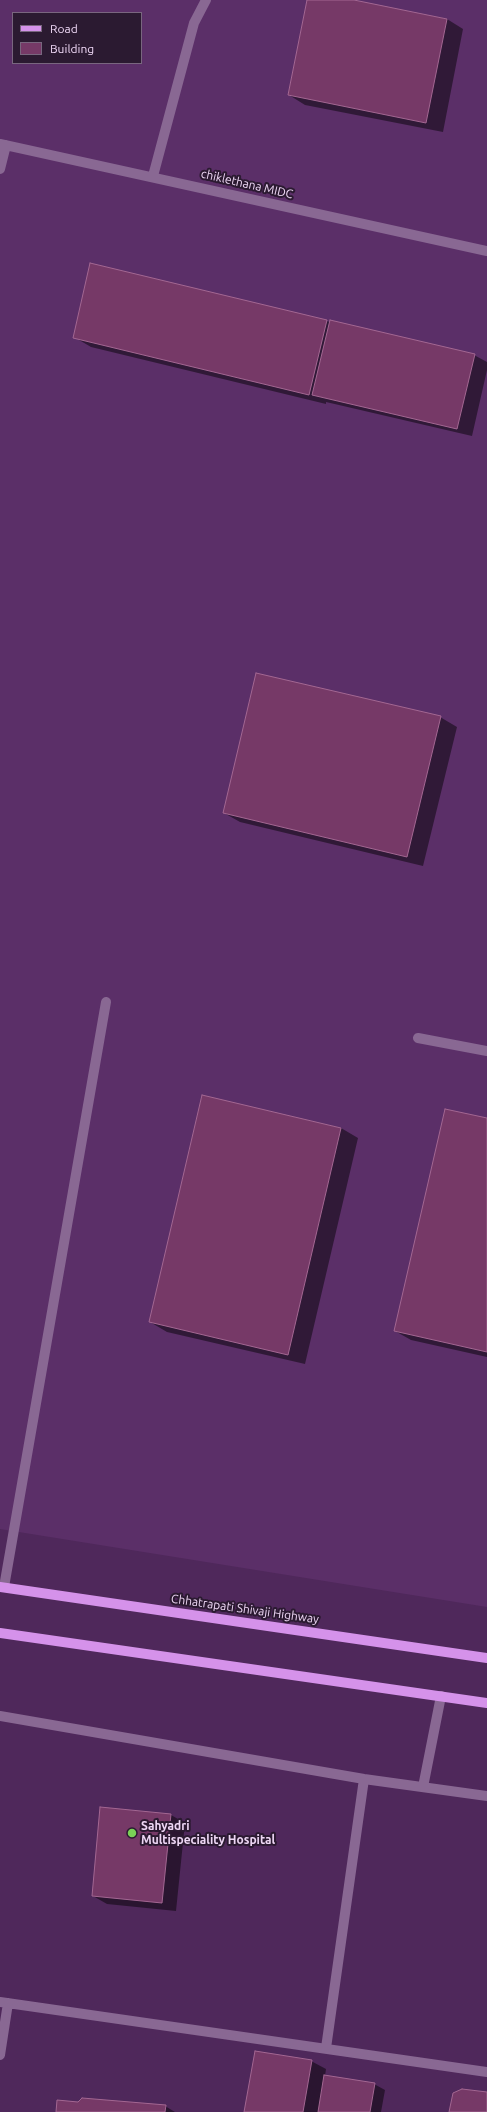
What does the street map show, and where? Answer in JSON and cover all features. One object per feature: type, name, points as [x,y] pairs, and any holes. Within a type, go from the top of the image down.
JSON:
[{"type":"main road","name":"Chhatrapati Shivaji Highway","points":[[2,1587],[487,1658]]},
{"type":"main road","points":[[0,1633],[487,1703]]},
{"type":"street","points":[[153,176],[194,23],[206,0]]},
{"type":"street","points":[[0,169],[3,145]]},
{"type":"street","name":"chiklethana MIDC","points":[[3,145],[153,176],[487,251]]},
{"type":"street","points":[[2,1587],[106,1002]]},
{"type":"street","points":[[418,1038],[487,1051]]},
{"type":"street","points":[[423,1787],[441,1696]]},
{"type":"street","points":[[0,1716],[364,1779],[487,1796]]},
{"type":"street","points":[[326,2048],[364,1779]]},
{"type":"street","points":[[0,2056],[4,2002],[487,2072]]},
{"type":"shaded area","points":[[0,0],[487,0],[487,1607],[0,1529]]},
{"type":"building","points":[[307,0],[354,0],[447,19],[426,123],[288,95]]},
{"type":"building","points":[[90,263],[327,320],[309,395],[73,338]]},
{"type":"building","points":[[330,320],[475,354],[457,429],[312,395]]},
{"type":"building","points":[[256,673],[441,716],[407,857],[223,813]]},
{"type":"building","points":[[202,1095],[341,1128],[288,1355],[149,1322]]},
{"type":"building","points":[[445,1109],[487,1118],[487,1352],[394,1331]]},
{"type":"building","points":[[100,1807],[171,1814],[162,1903],[92,1896]]},
{"type":"building","points":[[255,2051],[312,2060],[303,2112],[244,2112]]},
{"type":"building","points":[[324,2075],[375,2083],[370,2112],[318,2112]]},
{"type":"building","points":[[462,2089],[487,2092],[487,2112],[449,2112],[453,2093]]},
{"type":"building","points":[[82,2098],[166,2105],[165,2112],[56,2112],[57,2100],[78,2102]]},
{"type":"place","name":"Sahyadri Multispeciality Hospital","points":[[132,1833]]}]
